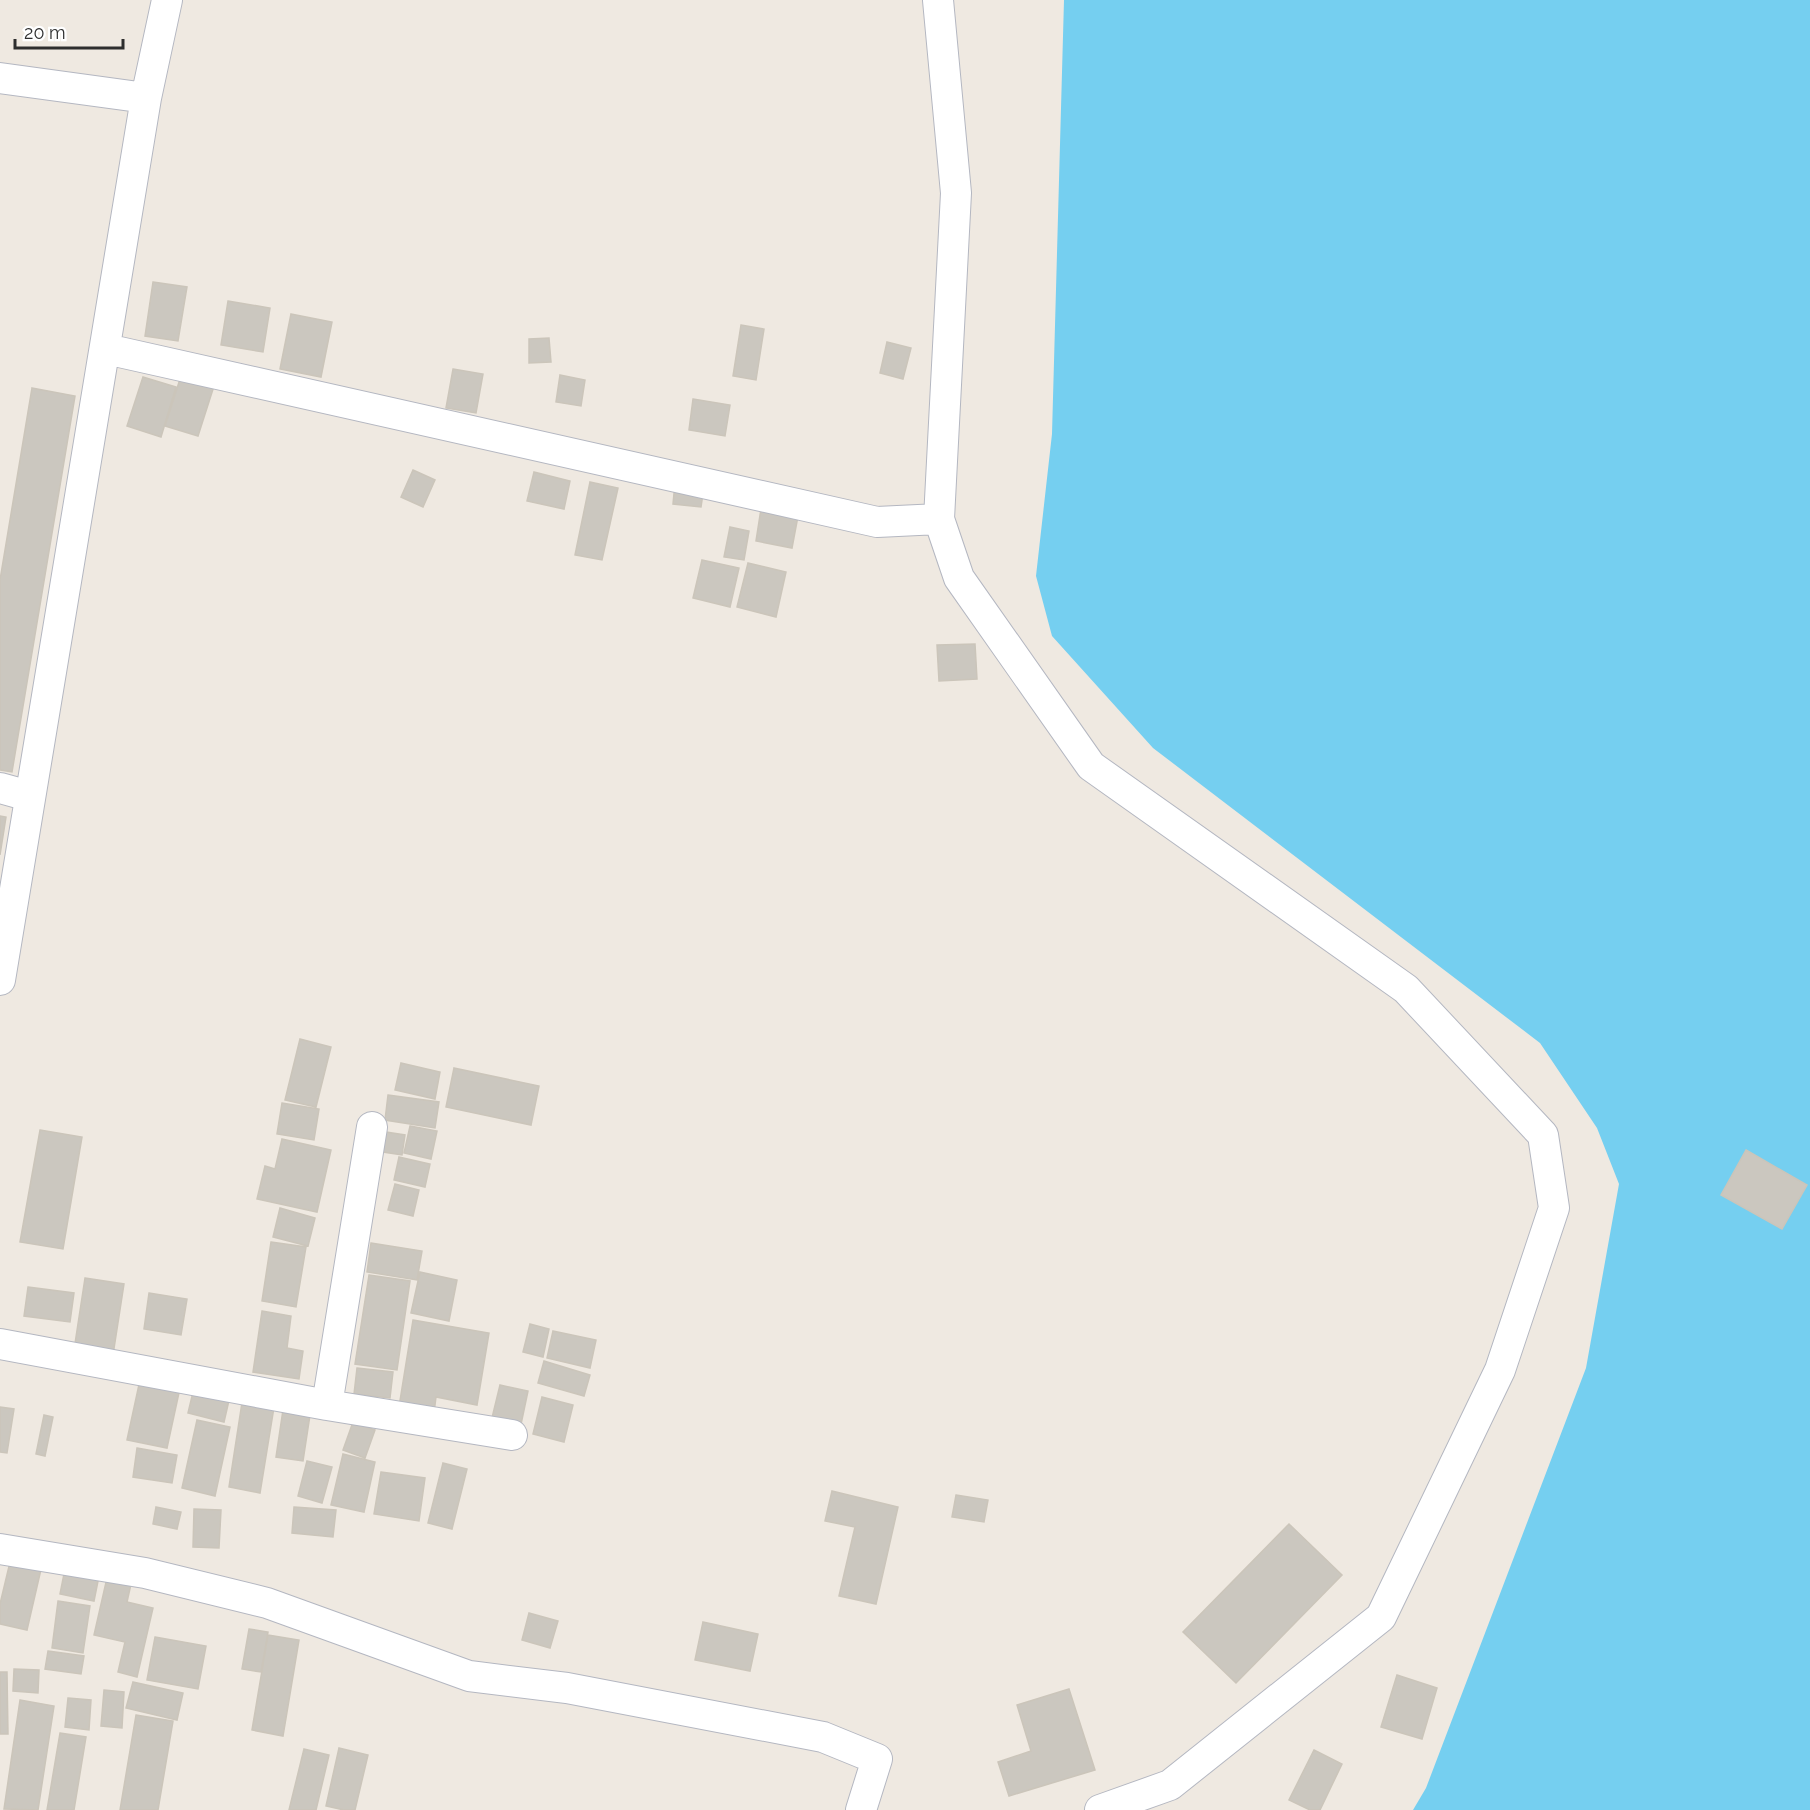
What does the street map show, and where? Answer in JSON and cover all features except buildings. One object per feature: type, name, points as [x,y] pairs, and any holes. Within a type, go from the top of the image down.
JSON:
[{"type":"street","points":[[0,980],[146,98],[167,0]]},
{"type":"street","points":[[938,0],[956,193],[939,519],[959,578],[1091,766],[1406,988],[1544,1135],[1554,1208],[1500,1370],[1382,1617],[1170,1785],[1100,1810]]},
{"type":"street","points":[[0,78],[146,98]]},
{"type":"street","points":[[105,349],[877,522],[939,519]]},
{"type":"street","points":[[0,788],[29,796]]},
{"type":"street","points":[[327,1405],[372,1127]]},
{"type":"street","points":[[0,1344],[327,1405],[512,1435]]},
{"type":"street","points":[[0,1549],[145,1574],[267,1603],[469,1676],[567,1688],[823,1737],[878,1759],[861,1810]]},
{"type":"water","points":[[1064,0],[1810,0],[1810,1810],[1413,1810],[1426,1788],[1586,1368],[1619,1184],[1597,1128],[1540,1043],[1153,748],[1052,636],[1036,576],[1052,434]]}]
